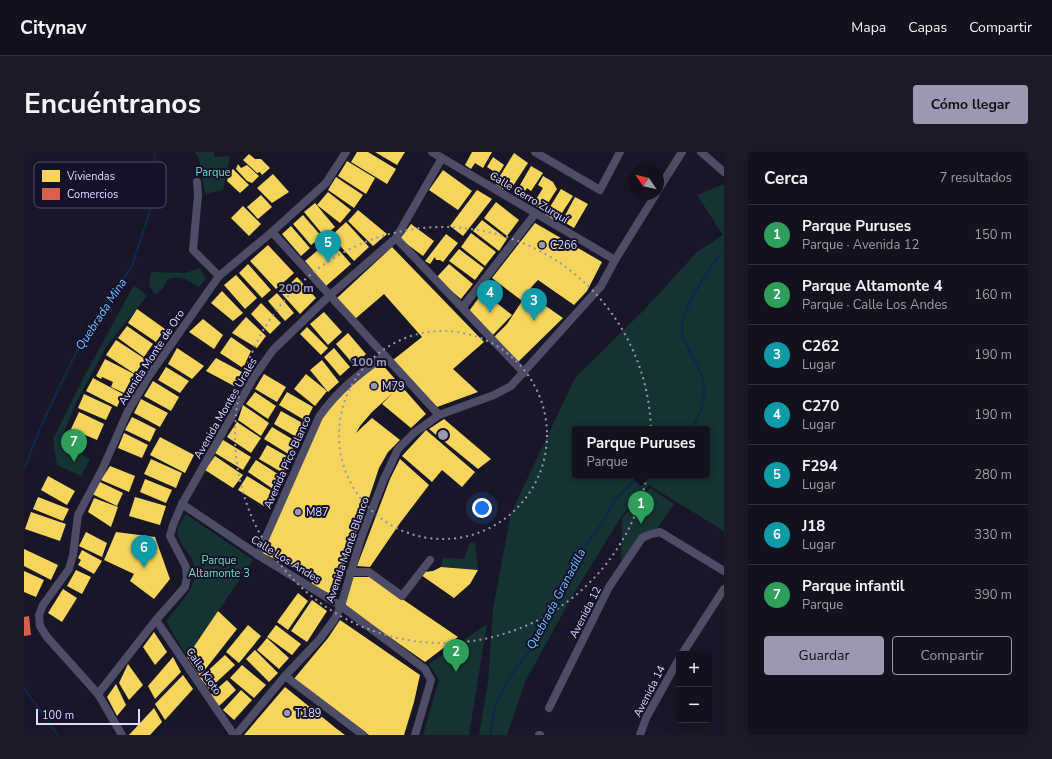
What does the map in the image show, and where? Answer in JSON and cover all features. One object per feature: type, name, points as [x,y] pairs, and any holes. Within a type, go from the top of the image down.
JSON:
[{"type":"street","name":"Avenida Monte de Oro","points":[[98,694],[46,637],[40,626],[39,615],[43,605],[69,569],[74,554],[78,514],[102,470],[128,411],[149,376],[219,276],[272,232],[326,183],[346,152]]},
{"type":"street","name":"Calle Cerro Zurquí","points":[[432,152],[615,260]]},
{"type":"street","points":[[535,152],[600,190],[620,152]]},
{"type":"street","points":[[664,180],[682,152]]},
{"type":"street","points":[[701,152],[724,172]]},
{"type":"street","name":"Avenida Montes Urales","points":[[98,694],[156,620],[185,587],[187,577],[186,567],[170,536],[173,525],[182,504],[254,377],[273,350],[329,296],[396,238],[442,158]]},
{"type":"street","points":[[197,182],[198,195],[193,250],[219,276]]},
{"type":"street","name":"Avenida Monte Blanco","points":[[235,735],[285,676],[319,640],[334,620],[340,606],[361,538],[384,479],[398,449],[414,433],[439,415],[494,395],[511,386],[601,286],[615,260],[652,200]]},
{"type":"street","points":[[463,308],[535,214]]},
{"type":"street","points":[[272,232],[439,415]]},
{"type":"street","points":[[396,238],[524,373]]},
{"type":"street","name":"Avenida Pico Blanco","points":[[258,555],[318,416],[332,398],[350,381],[384,356]]},
{"type":"street","name":"Calle Los Andes","points":[[182,504],[258,555],[340,606],[426,669],[431,680],[415,735]]},
{"type":"street","name":"Avenida 12","points":[[549,708],[609,587],[642,538],[660,532],[724,571]]},
{"type":"street","points":[[350,572],[369,572],[402,596],[430,560]]},
{"type":"street","points":[[684,651],[724,589]]},
{"type":"street","name":"Calle Kioto","points":[[156,620],[235,735]]},
{"type":"street","name":"Avenida 14","points":[[640,735],[646,718],[676,664]]},
{"type":"street","points":[[285,676],[363,735]]},
{"type":"street","points":[[98,694],[122,735]]},
{"type":"green space","name":"Parque","points":[[195,152],[214,152],[214,157],[230,156],[223,190],[205,194],[199,159]]},
{"type":"green space","points":[[724,184],[724,531],[649,485],[621,517],[574,593],[526,680],[507,735],[479,735],[488,683],[493,609],[511,513],[575,378],[644,310],[697,252],[723,235],[697,195]]},
{"type":"green space","points":[[200,268],[206,279],[199,287],[180,278],[172,278],[167,280],[163,288],[155,295],[149,285],[151,272],[185,273]]},
{"type":"green space","points":[[134,285],[147,296],[106,347],[76,403],[61,439],[67,446],[90,459],[81,476],[57,465],[53,439],[86,373]]},
{"type":"green space","points":[[650,488],[674,504],[657,529],[645,532],[637,540],[623,562],[621,561],[622,518]]},
{"type":"green space","name":"Parque Altamonte 3","points":[[186,514],[253,560],[187,657],[166,621],[191,588],[195,575],[193,562],[182,545],[177,533],[178,527]]},
{"type":"green space","points":[[475,542],[478,570],[441,567],[443,558],[464,559],[470,543]]},
{"type":"green space","points":[[487,624],[469,735],[423,735],[439,680],[429,664]]},
{"type":"building: Viviendas","points":[[357,152],[368,152],[396,169],[387,184],[351,162]]},
{"type":"building: Viviendas","points":[[375,152],[405,152],[397,165]]},
{"type":"building: Viviendas","points":[[472,152],[492,152],[483,168],[475,163],[471,169],[465,165]]},
{"type":"building: Viviendas","points":[[514,153],[528,163],[513,186],[508,182],[503,189],[495,184]]},
{"type":"building: Viviendas","points":[[249,154],[255,159],[261,159],[270,168],[262,175],[260,172],[257,173],[243,160]]},
{"type":"building: Viviendas","points":[[493,157],[504,165],[494,181],[489,177],[493,171],[487,167]]},
{"type":"building: Viviendas","points":[[347,161],[375,178],[366,194],[338,176]]},
{"type":"building: Viviendas","points":[[238,164],[241,168],[247,165],[259,176],[252,183],[247,181],[236,169]]},
{"type":"building: Viviendas","points":[[531,166],[543,173],[531,191],[527,188],[522,195],[516,192]]},
{"type":"building: Viviendas","points":[[233,169],[249,185],[240,193],[227,181],[229,174]]},
{"type":"building: Viviendas","points":[[443,170],[472,191],[458,210],[429,190]]},
{"type":"building: Viviendas","points":[[273,174],[289,192],[272,203],[257,188]]},
{"type":"building: Viviendas","points":[[543,176],[553,182],[557,189],[543,211],[533,204],[543,188],[538,185]]},
{"type":"building: Viviendas","points":[[336,177],[363,195],[354,208],[328,190]]},
{"type":"building: Viviendas","points":[[561,189],[573,196],[556,222],[545,215]]},
{"type":"building: Viviendas","points":[[477,190],[492,199],[463,236],[450,226]]},
{"type":"building: Viviendas","points":[[328,192],[351,210],[340,223],[317,205]]},
{"type":"building: Viviendas","points":[[261,195],[272,207],[258,219],[247,207]]},
{"type":"building: Viviendas","points":[[575,197],[588,204],[574,228],[562,221]]},
{"type":"building: Viviendas","points":[[496,202],[519,220],[507,236],[484,218]]},
{"type":"building: Viviendas","points":[[315,203],[335,227],[324,236],[304,212]]},
{"type":"building: Viviendas","points":[[243,206],[261,224],[249,236],[231,218]]},
{"type":"building: Viviendas","points":[[358,210],[387,234],[373,246],[348,221]]},
{"type":"building: Viviendas","points":[[303,215],[322,237],[311,245],[293,224]]},
{"type":"building: Viviendas","points":[[482,220],[507,239],[499,251],[473,231]]},
{"type":"building: Viviendas","points":[[346,222],[369,247],[354,261],[331,236]]},
{"type":"building: Viviendas","points":[[535,223],[602,262],[587,291],[574,305],[538,280],[534,284],[527,293],[563,318],[517,363],[493,338],[507,324],[526,295],[521,300],[492,278]]},
{"type":"building: Viviendas","points":[[411,224],[434,241],[423,256],[400,239]]},
{"type":"building: Viviendas","points":[[291,226],[310,248],[301,256],[282,234]]},
{"type":"building: Viviendas","points":[[471,233],[496,252],[485,266],[461,247]]},
{"type":"building: Viviendas","points":[[446,234],[458,243],[443,262],[436,260],[435,257],[430,264],[425,261]]},
{"type":"building: Viviendas","points":[[330,240],[351,264],[326,286],[305,261]]},
{"type":"building: Viviendas","points":[[268,245],[294,273],[276,289],[250,261]]},
{"type":"building: Viviendas","points":[[392,247],[484,342],[453,369],[478,392],[437,407],[393,360],[422,337],[384,294],[355,319],[337,298]]},
{"type":"building: Viviendas","points":[[459,249],[484,268],[475,280],[449,261]]},
{"type":"building: Viviendas","points":[[248,264],[271,290],[262,298],[239,273]]},
{"type":"building: Viviendas","points":[[449,264],[473,284],[461,299],[436,278]]},
{"type":"building: Viviendas","points":[[236,275],[257,298],[245,309],[224,285]]},
{"type":"building: Viviendas","points":[[297,277],[316,298],[300,314],[281,293]]},
{"type":"building: Viviendas","points":[[222,291],[243,313],[233,321],[211,303]]},
{"type":"building: Viviendas","points":[[483,292],[512,315],[492,336],[469,311]]},
{"type":"building: Viviendas","points":[[277,293],[294,313],[285,321],[268,301]]},
{"type":"building: Viviendas","points":[[261,303],[281,323],[270,334],[251,314]]},
{"type":"building: Viviendas","points":[[137,309],[165,329],[156,342],[128,323]]},
{"type":"building: Viviendas","points":[[324,312],[342,332],[328,345],[310,324]]},
{"type":"building: Viviendas","points":[[246,317],[266,336],[257,348],[232,333]]},
{"type":"building: Viviendas","points":[[203,319],[223,335],[214,349],[189,332]]},
{"type":"building: Viviendas","points":[[127,326],[153,344],[144,357],[118,338]]},
{"type":"building: Viviendas","points":[[307,327],[328,348],[321,355],[300,334]]},
{"type":"building: Viviendas","points":[[348,333],[366,354],[354,365],[336,344]]},
{"type":"building: Viviendas","points":[[231,337],[251,351],[243,368],[220,353]]},
{"type":"building: Viviendas","points":[[116,340],[145,359],[135,374],[106,355]]},
{"type":"building: Viviendas","points":[[177,348],[204,366],[192,379],[168,364]]},
{"type":"building: Viviendas","points":[[334,348],[350,367],[340,376],[324,357]]},
{"type":"building: Viviendas","points":[[216,358],[242,372],[234,386],[206,371]]},
{"type":"building: Viviendas","points":[[105,359],[134,374],[124,393],[111,387],[113,382],[96,376]]},
{"type":"building: Viviendas","points":[[322,360],[339,382],[328,392],[310,370]]},
{"type":"building: Viviendas","points":[[380,362],[426,414],[411,428],[382,404],[393,393],[372,412],[356,433],[372,418],[400,440],[388,452],[379,468],[361,522],[332,595],[311,584],[314,578],[262,553],[311,436],[332,402]]},
{"type":"building: Viviendas","points":[[166,367],[189,381],[180,393],[158,380]]},
{"type":"building: Viviendas","points":[[264,374],[286,387],[277,402],[255,389]]},
{"type":"building: Viviendas","points":[[306,374],[327,391],[315,406],[294,389]]},
{"type":"building: Viviendas","points":[[93,378],[123,394],[117,407],[86,391]]},
{"type":"building: Viviendas","points":[[153,381],[179,397],[171,411],[144,396]]},
{"type":"building: Viviendas","points":[[255,392],[276,406],[268,419],[246,404]]},
{"type":"building: Viviendas","points":[[287,392],[313,407],[306,421],[279,405]]},
{"type":"building: Viviendas","points":[[84,394],[112,407],[106,420],[78,408]]},
{"type":"building: Viviendas","points":[[141,399],[168,413],[160,427],[134,413]]},
{"type":"building: Viviendas","points":[[243,405],[269,423],[261,436],[238,420]]},
{"type":"building: Viviendas","points":[[281,411],[306,425],[298,438],[274,424]]},
{"type":"building: Viviendas","points":[[79,412],[104,424],[97,440],[71,429]]},
{"type":"building: Viviendas","points":[[132,417],[156,429],[150,442],[125,430]]},
{"type":"building: Viviendas","points":[[444,419],[491,459],[478,469],[429,429]]},
{"type":"building: Viviendas","points":[[237,422],[261,438],[251,453],[227,437]]},
{"type":"building: Viviendas","points":[[272,427],[297,442],[290,455],[264,439]]},
{"type":"building: Viviendas","points":[[426,430],[475,472],[462,487],[442,470],[432,482],[402,456]]},
{"type":"building: Viviendas","points":[[124,433],[148,445],[142,458],[118,448]]},
{"type":"building: Viviendas","points":[[160,437],[194,455],[185,473],[150,455]]},
{"type":"building: Viviendas","points":[[223,440],[251,457],[243,470],[215,453]]},
{"type":"building: Viviendas","points":[[267,445],[292,459],[283,473],[259,459]]},
{"type":"building: Viviendas","points":[[215,456],[243,475],[233,488],[205,470]]},
{"type":"building: Viviendas","points":[[151,459],[182,473],[176,488],[144,474]]},
{"type":"building: Viviendas","points":[[400,459],[429,485],[400,523],[370,567],[357,566],[390,479]]},
{"type":"building: Viviendas","points":[[256,460],[281,476],[273,489],[248,472]]},
{"type":"building: Viviendas","points":[[110,466],[135,476],[129,492],[101,480]]},
{"type":"building: Viviendas","points":[[48,476],[75,491],[67,505],[41,490]]},
{"type":"building: Viviendas","points":[[247,476],[273,492],[264,506],[238,490]]},
{"type":"building: Viviendas","points":[[145,479],[172,490],[166,503],[140,492]]},
{"type":"building: Viviendas","points":[[98,481],[123,493],[117,506],[92,494]]},
{"type":"building: Viviendas","points":[[38,497],[69,509],[63,521],[33,509]]},
{"type":"building: Viviendas","points":[[135,497],[166,506],[160,525],[129,516]]},
{"type":"building: Viviendas","points":[[94,498],[118,507],[111,527],[88,512]]},
{"type":"building: Viviendas","points":[[31,512],[66,524],[60,541],[25,529]]},
{"type":"building: Viviendas","points":[[86,532],[107,543],[102,557],[79,546]]},
{"type":"building: Viviendas","points":[[116,532],[155,537],[170,579],[154,599],[130,581],[134,574],[104,560]]},
{"type":"building: Viviendas","points":[[24,549],[58,565],[51,580],[24,566]]},
{"type":"building: Viviendas","points":[[82,550],[102,561],[94,574],[78,565],[81,560],[78,558]]},
{"type":"building: Viviendas","points":[[441,567],[478,570],[470,584],[454,598],[421,575],[424,572],[433,571]]},
{"type":"building: Viviendas","points":[[76,570],[91,577],[82,594],[67,586]]},
{"type":"building: Viviendas","points":[[24,571],[44,580],[36,597],[24,592]]},
{"type":"building: Viviendas","points":[[351,577],[370,577],[458,637],[425,662],[344,605]]},
{"type":"building: Viviendas","points":[[63,589],[77,598],[62,622],[48,613]]},
{"type":"building: Viviendas","points":[[298,593],[308,601],[288,630],[277,622]]},
{"type":"building: Viviendas","points":[[312,600],[327,611],[307,642],[291,631]]},
{"type":"building: Viviendas","points":[[218,611],[237,629],[200,676],[187,657]]},
{"type":"building: Viviendas","points":[[340,620],[420,675],[404,735],[369,735],[293,680],[328,638]]},
{"type":"building: Viviendas","points":[[248,625],[261,636],[239,663],[226,652]]},
{"type":"building: Viviendas","points":[[276,625],[301,644],[292,655],[267,637]]},
{"type":"building: Viviendas","points":[[154,632],[167,652],[155,665],[143,647]]},
{"type":"building: Viviendas","points":[[267,638],[289,658],[279,669],[257,650]]},
{"type":"building: Viviendas","points":[[255,650],[278,673],[269,682],[246,659]]},
{"type":"building: Viviendas","points":[[225,655],[235,665],[209,689],[200,678]]},
{"type":"building: Viviendas","points":[[173,657],[181,672],[155,699],[148,686]]},
{"type":"building: Viviendas","points":[[128,664],[143,685],[129,700],[119,683]]},
{"type":"building: Viviendas","points":[[242,665],[266,685],[254,698],[230,678]]},
{"type":"building: Viviendas","points":[[183,675],[193,689],[165,720],[155,704]]},
{"type":"building: Viviendas","points":[[227,680],[236,690],[219,706],[210,695]]},
{"type":"building: Viviendas","points":[[116,684],[126,705],[117,716],[107,697]]},
{"type":"building: Viviendas","points":[[285,687],[337,729],[345,735],[244,735]]},
{"type":"building: Viviendas","points":[[241,690],[252,700],[234,720],[223,710]]},
{"type":"building: Viviendas","points":[[154,708],[162,722],[150,735],[129,735]]},
{"type":"building: Comercios","points":[[29,616],[31,635],[24,636],[24,617]]},
{"type":"waterway","name":"Quebrada Mina","points":[[154,162],[155,152]]},
{"type":"waterway","name":"Quebrada Mina","points":[[24,469],[43,421],[78,349],[132,266],[150,208]]},
{"type":"waterway","name":"Quebrada Granadilla","points":[[693,426],[701,409],[704,386],[700,371],[683,338],[682,324],[690,302],[711,266],[724,250]]},
{"type":"waterway","name":"Quebrada Granadilla","points":[[490,735],[495,705],[510,677],[531,649],[573,563],[606,517],[614,501],[632,482],[638,478]]},
{"type":"waterway","name":"Quebrada Mina","points":[[24,688],[58,735]]},
{"type":"place","name":"C266","points":[[542,245]]},
{"type":"place","name":"F294","points":[[328,263]]},
{"type":"place","name":"C270","points":[[490,313]]},
{"type":"place","name":"C262","points":[[534,321]]},
{"type":"place","name":"M79","points":[[374,386]]},
{"type":"place","name":"Parque infantil","points":[[74,462]]},
{"type":"place","name":"M87","points":[[298,512]]},
{"type":"place","name":"Parque Puruses","points":[[641,524]]},
{"type":"place","name":"J18","points":[[144,568]]},
{"type":"place","name":"Parque Altamonte 4","points":[[456,672]]},
{"type":"place","name":"T189","points":[[287,713]]}]
